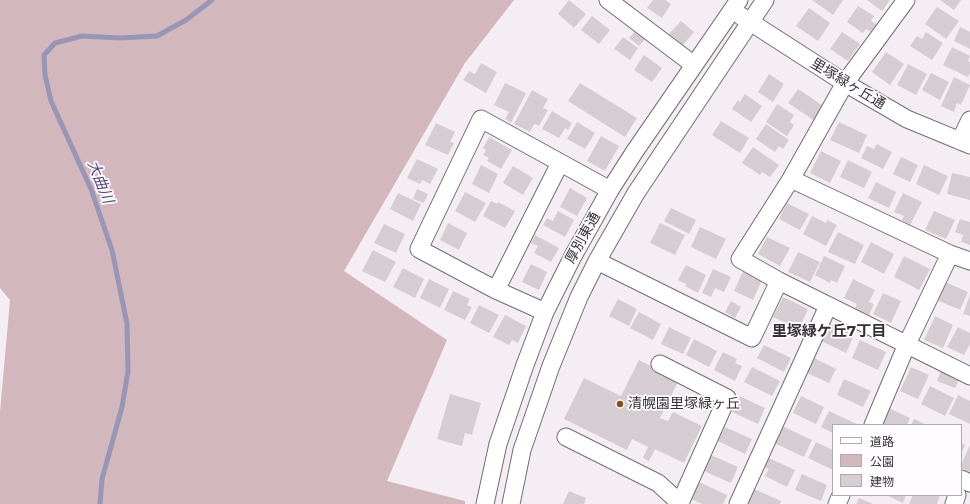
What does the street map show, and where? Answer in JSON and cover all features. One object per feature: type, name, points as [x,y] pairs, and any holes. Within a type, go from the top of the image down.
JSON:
[{"type":"street","points":[[608,0],[694,65]]},
{"type":"street","name":"厚別東通","points":[[513,503],[522,450],[551,366],[580,297],[598,261],[636,193],[765,0]]},
{"type":"street","points":[[906,0],[845,83],[791,179],[740,259],[828,306],[970,376]]},
{"type":"street","name":"厚別東通","points":[[484,504],[498,444],[545,312],[573,256],[610,190],[635,151],[736,5]]},
{"type":"street","name":"里塚緑ヶ丘通","points":[[736,5],[750,23],[845,83],[907,119],[965,143]]},
{"type":"street","points":[[545,312],[496,290],[419,249],[481,119],[610,190]]},
{"type":"street","points":[[965,143],[970,120]]},
{"type":"street","points":[[496,290],[560,163]]},
{"type":"street","points":[[791,179],[950,254],[970,261]]},
{"type":"street","points":[[873,424],[907,344],[950,254]]},
{"type":"street","points":[[598,261],[752,338],[779,281]]},
{"type":"street","points":[[738,504],[828,306]]},
{"type":"street","points":[[566,437],[658,482],[680,503],[727,398],[660,364]]},
{"type":"street","points":[[498,444],[522,450]]},
{"type":"green space","points":[[0,0],[514,0],[465,63],[344,271],[447,340],[387,481],[465,501],[465,504],[0,504],[0,412],[10,300],[0,288]]},
{"type":"building","points":[[569,0],[586,14],[574,28],[558,14]]},
{"type":"building","points":[[653,0],[665,0],[671,4],[662,18],[647,8]]},
{"type":"building","points":[[812,0],[843,0],[833,15]]},
{"type":"building","points":[[867,0],[890,0],[882,11]]},
{"type":"building","points":[[940,0],[961,0],[954,10]]},
{"type":"building","points":[[858,6],[874,16],[871,21],[876,24],[871,32],[866,29],[863,33],[847,22]]},
{"type":"building","points":[[937,7],[959,21],[946,39],[925,24]]},
{"type":"building","points":[[809,8],[830,23],[818,41],[796,26]]},
{"type":"building","points":[[592,16],[610,30],[599,44],[581,30]]},
{"type":"building","points":[[681,21],[694,32],[683,45],[669,34]]},
{"type":"building","points":[[960,27],[970,32],[970,49],[954,41]]},
{"type":"building","points":[[637,29],[647,37],[639,46],[629,38]]},
{"type":"building","points":[[842,32],[860,44],[848,61],[830,49]]},
{"type":"building","points":[[926,32],[943,43],[932,60],[910,46],[917,36],[922,39]]},
{"type":"building","points":[[623,37],[638,48],[630,60],[614,49]]},
{"type":"building","points":[[952,47],[970,56],[968,61],[970,62],[970,73],[968,77],[943,65]]},
{"type":"building","points":[[886,52],[904,64],[890,85],[872,72]]},
{"type":"building","points":[[644,55],[662,68],[652,82],[634,70]]},
{"type":"building","points":[[481,63],[497,72],[486,93],[463,80],[469,71],[475,74]]},
{"type":"building","points":[[908,64],[927,74],[916,95],[897,85]]},
{"type":"building","points":[[931,73],[949,82],[940,100],[922,90]]},
{"type":"building","points":[[769,74],[784,84],[773,102],[758,92]]},
{"type":"building","points":[[954,77],[970,85],[961,105],[957,103],[954,112],[941,106]]},
{"type":"building","points":[[505,83],[526,93],[511,123],[505,119],[509,112],[494,105]]},
{"type":"building","points":[[580,83],[637,118],[625,137],[568,101]]},
{"type":"building","points":[[798,89],[825,107],[815,121],[788,103]]},
{"type":"building","points":[[532,90],[548,99],[543,108],[548,110],[539,126],[534,124],[530,132],[514,124]]},
{"type":"building","points":[[745,94],[762,106],[751,122],[732,109],[738,100],[740,102]]},
{"type":"building","points":[[777,104],[794,115],[790,122],[794,125],[787,136],[766,122]]},
{"type":"building","points":[[552,111],[572,123],[568,130],[565,128],[559,138],[542,129]]},
{"type":"building","points":[[721,121],[749,138],[740,153],[712,135]]},
{"type":"building","points":[[577,122],[595,133],[585,149],[567,139]]},
{"type":"building","points":[[839,122],[867,135],[859,153],[830,140]]},
{"type":"building","points":[[436,123],[455,132],[450,142],[454,143],[448,155],[425,145]]},
{"type":"building","points":[[766,124],[789,140],[783,149],[779,146],[775,152],[756,139]]},
{"type":"building","points":[[601,136],[619,146],[605,171],[587,161]]},
{"type":"building","points":[[489,137],[512,150],[501,169],[487,161],[489,158],[483,155],[486,150],[483,148]]},
{"type":"building","points":[[877,144],[892,152],[883,169],[861,158],[867,146],[874,149]]},
{"type":"building","points":[[753,147],[779,165],[770,177],[762,172],[760,175],[742,163]]},
{"type":"building","points":[[821,151],[841,161],[830,183],[810,173]]},
{"type":"building","points":[[901,157],[918,165],[910,182],[893,174]]},
{"type":"building","points":[[417,159],[438,169],[430,184],[422,180],[420,184],[407,178]]},
{"type":"building","points":[[848,160],[872,172],[864,188],[840,177]]},
{"type":"building","points":[[481,165],[498,174],[489,193],[472,184]]},
{"type":"building","points":[[924,165],[948,176],[939,195],[916,184]]},
{"type":"building","points":[[513,166],[533,178],[523,195],[503,183]]},
{"type":"building","points":[[952,173],[970,177],[970,200],[947,194]]},
{"type":"building","points":[[876,182],[896,192],[889,208],[868,198]]},
{"type":"building","points":[[570,188],[587,198],[577,216],[560,207]]},
{"type":"building","points":[[417,189],[428,194],[424,203],[413,199]]},
{"type":"building","points":[[465,192],[486,203],[475,222],[455,211]]},
{"type":"building","points":[[398,193],[421,204],[413,221],[390,209]]},
{"type":"building","points":[[903,193],[922,202],[910,225],[902,220],[904,216],[894,212]]},
{"type":"building","points":[[491,201],[497,204],[498,202],[515,211],[505,228],[483,216]]},
{"type":"building","points":[[787,203],[809,214],[800,230],[779,219]]},
{"type":"building","points":[[671,208],[696,220],[689,234],[664,221]]},
{"type":"building","points":[[558,211],[574,220],[565,237],[543,225],[547,218],[553,221]]},
{"type":"building","points":[[934,211],[955,220],[946,239],[925,230]]},
{"type":"building","points":[[812,216],[826,223],[827,220],[837,225],[826,246],[803,234]]},
{"type":"building","points":[[960,219],[970,222],[970,245],[961,242],[963,235],[955,232]]},
{"type":"building","points":[[448,223],[467,233],[459,250],[440,240]]},
{"type":"building","points":[[660,223],[685,235],[675,255],[650,243]]},
{"type":"building","points":[[384,224],[405,234],[396,253],[374,243]]},
{"type":"building","points":[[700,227],[726,239],[716,259],[691,247]]},
{"type":"building","points":[[838,232],[864,245],[855,264],[828,252]]},
{"type":"building","points":[[535,235],[559,248],[551,262],[534,253],[538,246],[531,243]]},
{"type":"building","points":[[767,237],[790,248],[780,266],[758,254]]},
{"type":"building","points":[[871,242],[894,254],[884,274],[861,262]]},
{"type":"building","points":[[373,250],[396,262],[385,282],[362,271]]},
{"type":"building","points":[[798,252],[820,262],[810,282],[788,272]]},
{"type":"building","points":[[824,256],[845,266],[837,283],[831,280],[830,283],[815,275]]},
{"type":"building","points":[[904,256],[930,269],[919,290],[894,277]]},
{"type":"building","points":[[531,264],[547,272],[539,290],[522,282]]},
{"type":"building","points":[[686,265],[706,275],[698,293],[685,286],[686,284],[678,280]]},
{"type":"building","points":[[403,268],[424,279],[415,298],[393,287]]},
{"type":"building","points":[[713,269],[731,277],[724,292],[715,288],[711,297],[702,293]]},
{"type":"building","points":[[743,271],[762,280],[753,300],[734,291]]},
{"type":"building","points":[[429,279],[449,289],[440,308],[420,298]]},
{"type":"building","points":[[853,279],[875,290],[869,302],[874,304],[869,315],[855,308],[857,304],[844,298]]},
{"type":"building","points":[[945,282],[968,292],[960,310],[937,300]]},
{"type":"building","points":[[453,291],[470,299],[467,305],[472,307],[465,320],[444,310]]},
{"type":"building","points":[[883,293],[901,301],[891,323],[873,314]]},
{"type":"building","points":[[970,295],[970,316],[963,314]]},
{"type":"building","points":[[783,297],[808,309],[799,329],[773,317]]},
{"type":"building","points":[[618,299],[637,309],[629,326],[609,316]]},
{"type":"building","points":[[731,301],[741,307],[735,318],[725,312]]},
{"type":"building","points":[[479,305],[499,315],[489,333],[470,323]]},
{"type":"building","points":[[639,312],[661,324],[653,340],[630,328]]},
{"type":"building","points":[[505,315],[526,326],[518,343],[512,340],[509,345],[493,337]]},
{"type":"building","points":[[935,316],[953,325],[943,348],[924,340]]},
{"type":"building","points":[[827,322],[854,335],[846,353],[819,340]]},
{"type":"building","points":[[669,327],[691,338],[683,354],[661,344]]},
{"type":"building","points":[[958,327],[970,333],[970,344],[964,355],[947,347]]},
{"type":"building","points":[[694,339],[717,351],[709,367],[686,355]]},
{"type":"building","points":[[860,340],[886,352],[878,370],[852,358]]},
{"type":"building","points":[[764,345],[791,358],[784,372],[757,358]]},
{"type":"building","points":[[723,352],[737,359],[735,363],[742,366],[735,381],[714,370]]},
{"type":"building","points":[[810,356],[836,369],[829,383],[803,371]]},
{"type":"building","name":"清幌園里塚緑ヶ丘","points":[[639,360],[679,380],[660,418],[668,421],[673,412],[702,426],[684,463],[655,449],[649,461],[643,458],[648,447],[632,439],[627,450],[564,419],[584,378],[621,396]]},
{"type":"building","points":[[752,367],[780,381],[772,396],[744,382]]},
{"type":"building","points":[[911,367],[929,375],[918,399],[900,391]]},
{"type":"building","points":[[941,370],[959,379],[955,388],[937,381]]},
{"type":"building","points":[[844,379],[871,391],[863,407],[837,395]]},
{"type":"building","points":[[930,386],[954,398],[945,416],[921,404]]},
{"type":"building","points":[[450,394],[481,403],[472,435],[465,433],[462,446],[437,439]]},
{"type":"building","points":[[958,395],[970,401],[970,424],[949,414]]},
{"type":"building","points":[[739,396],[765,408],[758,424],[732,412]]},
{"type":"building","points":[[801,396],[824,407],[816,424],[793,413]]},
{"type":"building","points":[[889,408],[910,418],[907,424],[881,424]]},
{"type":"building","points":[[829,411],[857,424],[832,424],[832,432],[821,427]]},
{"type":"building","points":[[914,419],[925,424],[912,424]]},
{"type":"building","points":[[782,426],[812,440],[804,457],[774,443]]},
{"type":"building","points":[[725,427],[752,439],[745,454],[718,441]]},
{"type":"building","points":[[816,442],[832,450],[832,470],[808,458]]},
{"type":"building","points":[[962,444],[965,445],[962,452]]},
{"type":"building","points":[[970,445],[970,472],[962,468],[962,463]]},
{"type":"building","points":[[711,455],[738,467],[731,483],[704,471]]},
{"type":"building","points":[[769,458],[795,470],[787,487],[765,476],[769,469],[764,467]]},
{"type":"building","points":[[802,474],[827,485],[821,501],[795,490]]},
{"type":"building","points":[[699,482],[727,495],[723,504],[702,504],[691,499]]},
{"type":"building","points":[[754,489],[781,501],[780,504],[747,504]]},
{"type":"building","points":[[569,491],[586,498],[584,504],[563,504]]},
{"type":"building","points":[[888,496],[906,496],[903,503]]},
{"type":"building","points":[[913,496],[940,496],[937,504],[909,504]]},
{"type":"building","points":[[859,498],[873,504],[856,504]]},
{"type":"waterway","name":"大曲川","points":[[100,504],[102,479],[122,407],[128,371],[127,324],[112,250],[91,189],[51,101],[45,75],[44,55],[55,43],[82,36],[120,38],[157,36],[186,20],[212,0]]},
{"type":"place","name":"清幌園里塚緑ヶ丘","points":[[620,404]]},
{"type":"district","name":"里塚緑ケ丘7丁目","points":[[829,332]]}]
